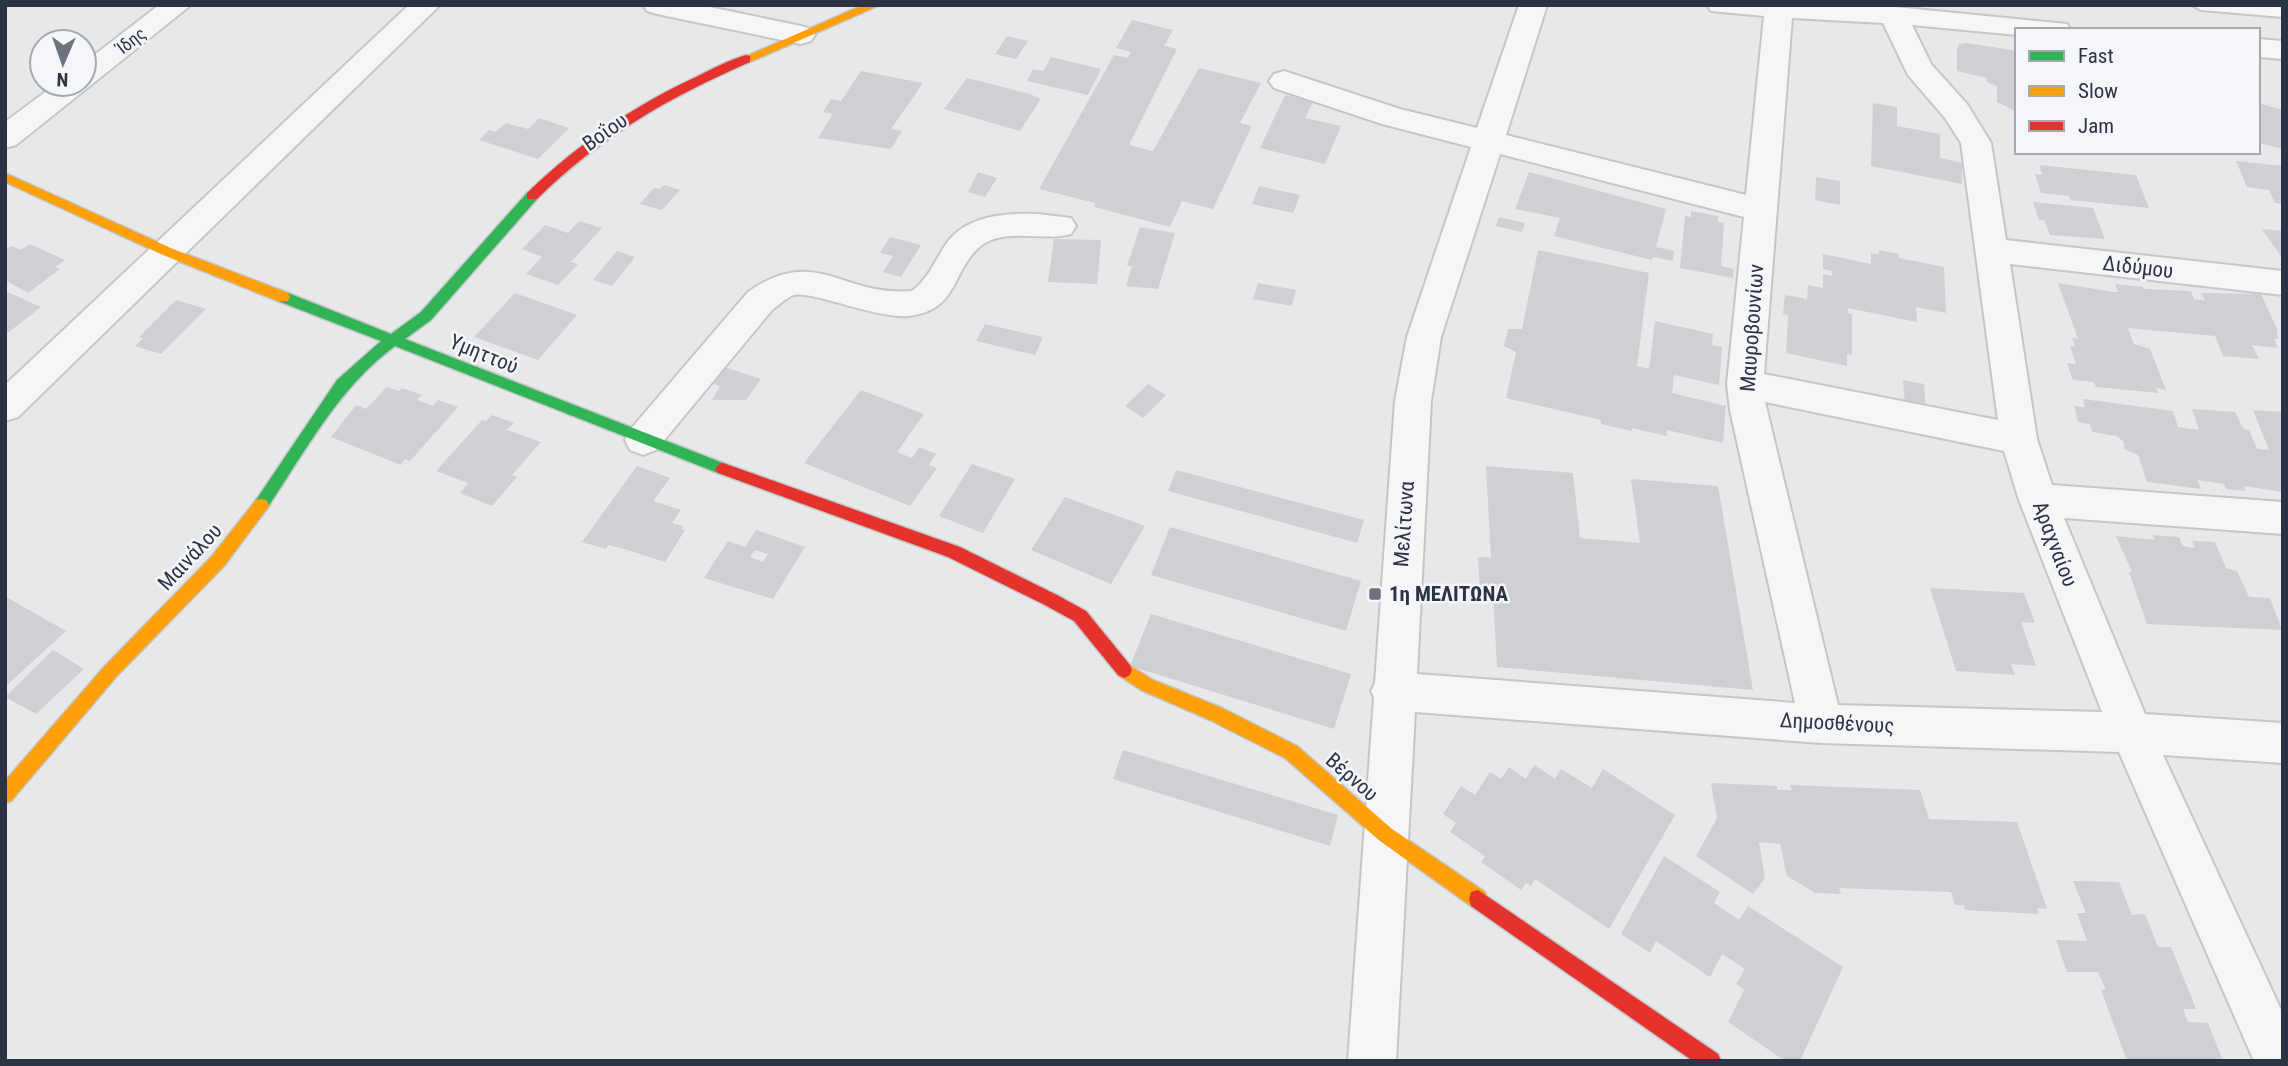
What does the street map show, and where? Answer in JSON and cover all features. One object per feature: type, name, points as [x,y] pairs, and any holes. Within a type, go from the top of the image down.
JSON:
[{"type":"street","name":"Ίδης","points":[[98,67],[177,5]]},
{"type":"street","points":[[5,407],[426,5]]},
{"type":"street","points":[[657,5],[801,35]]},
{"type":"street","name":"Βοΐου","points":[[395,341],[426,316],[533,195],[595,139],[680,87],[874,5]]},
{"type":"street","name":"Μελίτωνα","points":[[1372,1061],[1392,691],[1413,401],[1423,337],[1534,5]]},
{"type":"street","points":[[1721,5],[1893,15],[2035,28]]},
{"type":"street","name":"Μαυροβουνίων","points":[[1779,9],[1745,384],[1748,410],[1821,724]]},
{"type":"street","name":"Αραχναίου","points":[[1893,15],[1918,68],[1956,111],[1976,143],[2020,439],[2038,500],[2114,693],[2279,1061]]},
{"type":"street","points":[[2260,48],[2283,50]]},
{"type":"street","points":[[1284,81],[1393,117],[1761,210]]},
{"type":"street","points":[[5,138],[58,98]]},
{"type":"street","name":"Υμηττού","points":[[5,177],[168,252],[643,440],[954,552]]},
{"type":"street","points":[[643,440],[761,301],[776,290],[796,282],[873,299],[916,303],[930,296],[959,249],[972,236],[991,229],[1060,226]]},
{"type":"street","name":"Διδύμου","points":[[1994,250],[2282,284]]},
{"type":"street","name":"Μαινάλου","points":[[5,795],[110,672],[218,561],[251,520],[342,384],[371,356],[395,341]]},
{"type":"street","points":[[1745,384],[2020,439]]},
{"type":"street","points":[[2038,500],[2283,518]]},
{"type":"street","name":"Βέρνου","points":[[954,552],[1080,616],[1124,669],[1147,685],[1216,714],[1291,752],[1386,835],[1711,1061]]},
{"type":"street","name":"Δημοσθένους","points":[[1392,691],[1821,724],[2134,733],[2283,743]]},
{"type":"lane","points":[[2201,5],[2283,12]]},
{"type":"building","points":[[1132,20],[1173,30],[1164,46],[1177,49],[1129,145],[1153,151],[1199,68],[1261,83],[1240,123],[1252,126],[1213,209],[1182,201],[1170,227],[1095,207],[1095,203],[1039,189],[1114,55],[1128,58],[1131,52],[1116,48]]},
{"type":"building","points":[[1007,36],[1028,41],[1016,59],[995,54]]},
{"type":"building","points":[[1959,44],[2015,51],[2015,111],[1997,102],[1997,86],[1987,82],[1987,78],[1957,71]]},
{"type":"building","points":[[1051,57],[1101,69],[1088,95],[1027,81],[1033,69],[1043,71]]},
{"type":"building","points":[[861,71],[923,83],[891,129],[902,131],[891,149],[818,138],[833,114],[823,112],[831,99],[841,101]]},
{"type":"building","points":[[967,78],[1041,99],[1020,131],[944,109]]},
{"type":"building","points":[[1285,95],[1313,102],[1305,118],[1341,126],[1325,164],[1260,148]]},
{"type":"building","points":[[1873,103],[1897,107],[1897,126],[1940,134],[1940,158],[1962,163],[1962,184],[1871,166]]},
{"type":"building","points":[[2260,104],[2283,110],[2283,149],[2260,143]]},
{"type":"building","points":[[539,118],[569,128],[538,159],[479,140],[489,130],[496,132],[506,123],[528,129]]},
{"type":"building","points":[[2236,161],[2283,166],[2283,204],[2275,203],[2269,190],[2247,187]]},
{"type":"building","points":[[2039,165],[2136,175],[2149,208],[2070,200],[2069,196],[2041,193],[2035,174],[2043,175]]},
{"type":"building","points":[[978,172],[997,178],[985,197],[968,192]]},
{"type":"building","points":[[1529,172],[1666,209],[1656,247],[1674,251],[1673,261],[1653,257],[1652,260],[1554,236],[1560,218],[1515,209]]},
{"type":"building","points":[[1816,177],[1840,181],[1840,205],[1815,200]]},
{"type":"building","points":[[664,185],[680,190],[662,210],[640,204],[654,188],[660,189]]},
{"type":"building","points":[[1259,186],[1300,195],[1293,213],[1252,204]]},
{"type":"building","points":[[2033,202],[2093,208],[2105,239],[2050,235],[2044,220],[2039,220]]},
{"type":"building","points":[[1691,211],[1718,216],[1718,222],[1724,223],[1721,266],[1734,269],[1733,278],[1680,268],[1685,216],[1691,217]]},
{"type":"building","points":[[1499,217],[1525,223],[1522,232],[1496,226]]},
{"type":"building","points":[[579,221],[602,228],[571,262],[578,264],[558,285],[526,274],[542,257],[522,249],[545,225],[568,233]]},
{"type":"building","points":[[1140,227],[1175,233],[1158,289],[1126,286],[1132,266],[1127,266]]},
{"type":"building","points":[[2262,229],[2283,231],[2283,259]]},
{"type":"building","points":[[890,237],[921,245],[901,277],[883,272],[893,256],[880,253]]},
{"type":"building","points":[[1054,239],[1101,240],[1097,284],[1048,282]]},
{"type":"building","points":[[30,244],[65,260],[55,267],[60,269],[28,293],[5,280],[5,250],[11,246],[21,250]]},
{"type":"building","points":[[1538,250],[1649,273],[1637,366],[1649,369],[1655,321],[1713,334],[1712,345],[1722,347],[1719,385],[1674,375],[1672,393],[1726,406],[1723,443],[1667,430],[1667,436],[1632,428],[1632,431],[1601,424],[1601,420],[1506,398],[1516,352],[1504,346],[1508,329],[1522,329]]},
{"type":"building","points":[[1879,250],[1899,254],[1899,258],[1944,267],[1946,313],[1916,307],[1917,322],[1848,308],[1848,313],[1852,314],[1852,355],[1847,354],[1847,366],[1786,353],[1788,315],[1783,314],[1785,295],[1807,299],[1808,285],[1823,288],[1823,274],[1832,276],[1832,271],[1823,269],[1823,254],[1871,264],[1871,253],[1879,254]]},
{"type":"building","points":[[617,251],[635,257],[612,286],[593,280]]},
{"type":"building","points":[[1258,283],[1296,290],[1292,306],[1253,299]]},
{"type":"building","points":[[2058,283],[2114,292],[2118,292],[2115,284],[2144,289],[2191,291],[2194,299],[2199,300],[2205,300],[2201,293],[2261,294],[2277,329],[2278,339],[2274,339],[2278,348],[2252,345],[2259,359],[2223,356],[2215,336],[2128,328],[2134,344],[2150,349],[2166,390],[2156,388],[2158,393],[2096,387],[2094,382],[2073,380],[2067,363],[2076,364],[2070,346],[2075,346],[2072,338],[2078,339]]},
{"type":"building","points":[[5,291],[41,307],[5,335]]},
{"type":"building","points":[[515,293],[577,315],[538,360],[474,337]]},
{"type":"building","points":[[176,300],[206,309],[161,354],[135,346],[143,338],[139,337]]},
{"type":"building","points":[[985,324],[1043,337],[1035,355],[976,341]]},
{"type":"building","points":[[718,365],[761,379],[746,400],[712,400],[720,386],[706,382]]},
{"type":"building","points":[[1903,380],[1924,384],[1926,410],[1905,405]]},
{"type":"building","points":[[1148,384],[1166,395],[1143,418],[1125,406]]},
{"type":"building","points":[[387,387],[399,391],[402,388],[422,395],[417,400],[433,406],[438,400],[458,407],[410,461],[405,459],[401,465],[331,437],[356,405],[366,409]]},
{"type":"building","points":[[861,390],[924,414],[897,452],[912,458],[919,447],[936,454],[929,465],[937,468],[910,506],[804,463]]},
{"type":"building","points":[[2083,399],[2173,411],[2178,427],[2199,430],[2192,409],[2235,412],[2243,428],[2249,430],[2257,449],[2269,450],[2253,410],[2283,412],[2283,492],[2244,486],[2245,491],[2226,489],[2224,484],[2197,480],[2201,489],[2147,482],[2138,455],[2124,449],[2124,442],[2117,436],[2092,432],[2090,424],[2078,422],[2074,406],[2085,407]]},
{"type":"building","points":[[492,415],[514,423],[507,430],[541,442],[512,475],[517,477],[492,506],[460,493],[468,483],[436,471],[482,420],[486,421]]},
{"type":"building","points":[[972,464],[1015,479],[983,533],[939,516]]},
{"type":"building","points":[[637,466],[670,478],[653,501],[681,510],[672,523],[683,526],[681,529],[685,530],[665,562],[621,548],[608,545],[606,549],[582,542]]},
{"type":"building","points":[[1486,466],[1573,473],[1580,538],[1640,543],[1631,479],[1718,486],[1753,690],[1497,667],[1493,594],[1480,593],[1478,557],[1491,558]]},
{"type":"building","points":[[1176,470],[1364,520],[1357,543],[1168,491]]},
{"type":"building","points":[[1065,497],[1145,526],[1111,584],[1031,550]]},
{"type":"building","points":[[1170,527],[1361,581],[1346,631],[1151,575]]},
{"type":"building","points":[[756,530],[805,547],[773,599],[704,578],[728,541],[745,547]],"holes":[[[755,550],[768,554],[763,562],[750,557]]]},
{"type":"building","points":[[2152,535],[2179,537],[2183,546],[2195,548],[2192,541],[2215,542],[2226,568],[2237,571],[2249,597],[2270,598],[2282,630],[2147,624],[2129,572],[2132,572],[2116,536],[2155,540]]},
{"type":"building","points":[[1930,588],[2024,593],[2035,623],[2021,622],[2036,666],[2011,664],[2015,675],[1956,671]]},
{"type":"building","points":[[8,598],[66,631],[5,687],[5,600]]},
{"type":"building","points":[[1151,614],[1351,674],[1334,729],[1130,666]]},
{"type":"building","points":[[53,650],[84,669],[36,714],[5,697]]},
{"type":"building","points":[[1123,750],[1338,815],[1330,846],[1113,779]]},
{"type":"building","points":[[1534,765],[1555,779],[1561,769],[1592,788],[1603,769],[1675,815],[1609,929],[1535,879],[1531,886],[1526,883],[1521,890],[1481,862],[1485,856],[1450,832],[1456,823],[1443,814],[1461,786],[1475,795],[1490,772],[1501,779],[1509,767],[1526,779]]},
{"type":"building","points":[[1711,783],[1777,786],[1777,790],[1792,790],[1790,785],[1920,790],[1929,819],[2017,822],[2047,909],[2037,908],[2039,914],[1965,910],[1964,905],[1955,905],[1951,892],[1839,888],[1841,894],[1815,893],[1787,876],[1780,844],[1759,842],[1765,878],[1753,894],[1696,856],[1717,818]]},
{"type":"building","points":[[1664,856],[1720,892],[1714,903],[1739,920],[1748,906],[1843,967],[1800,1061],[1785,1061],[1728,1022],[1744,990],[1736,984],[1745,969],[1722,954],[1710,977],[1656,941],[1650,953],[1621,934]]},
{"type":"building","points":[[2073,881],[2119,882],[2132,915],[2145,914],[2158,947],[2171,947],[2196,1009],[2183,1009],[2188,1022],[2208,1023],[2223,1061],[2127,1061],[2101,990],[2106,990],[2098,972],[2067,972],[2056,940],[2087,941],[2077,913],[2086,913]]},
{"type":"traffic: fast","points":[[261,505],[342,384],[371,356],[426,316],[532,196]]},
{"type":"traffic: fast","points":[[283,297],[723,469]]},
{"type":"traffic: slow","points":[[746,59],[874,5]]},
{"type":"traffic: slow","points":[[5,177],[168,252],[283,297]]},
{"type":"traffic: slow","points":[[5,795],[110,672],[218,561],[261,505]]},
{"type":"traffic: slow","points":[[1124,670],[1147,685],[1216,714],[1291,752],[1386,835],[1478,899]]},
{"type":"traffic: jam","points":[[532,196],[581,151],[632,116],[686,86],[746,59]]},
{"type":"traffic: jam","points":[[723,469],[954,552],[1051,600],[1080,616],[1124,670]]},
{"type":"traffic: jam","points":[[1478,899],[1711,1061]]},
{"type":"place","name":"1η ΜΕΛΙΤΩΝΑ","points":[[1375,594]]}]
